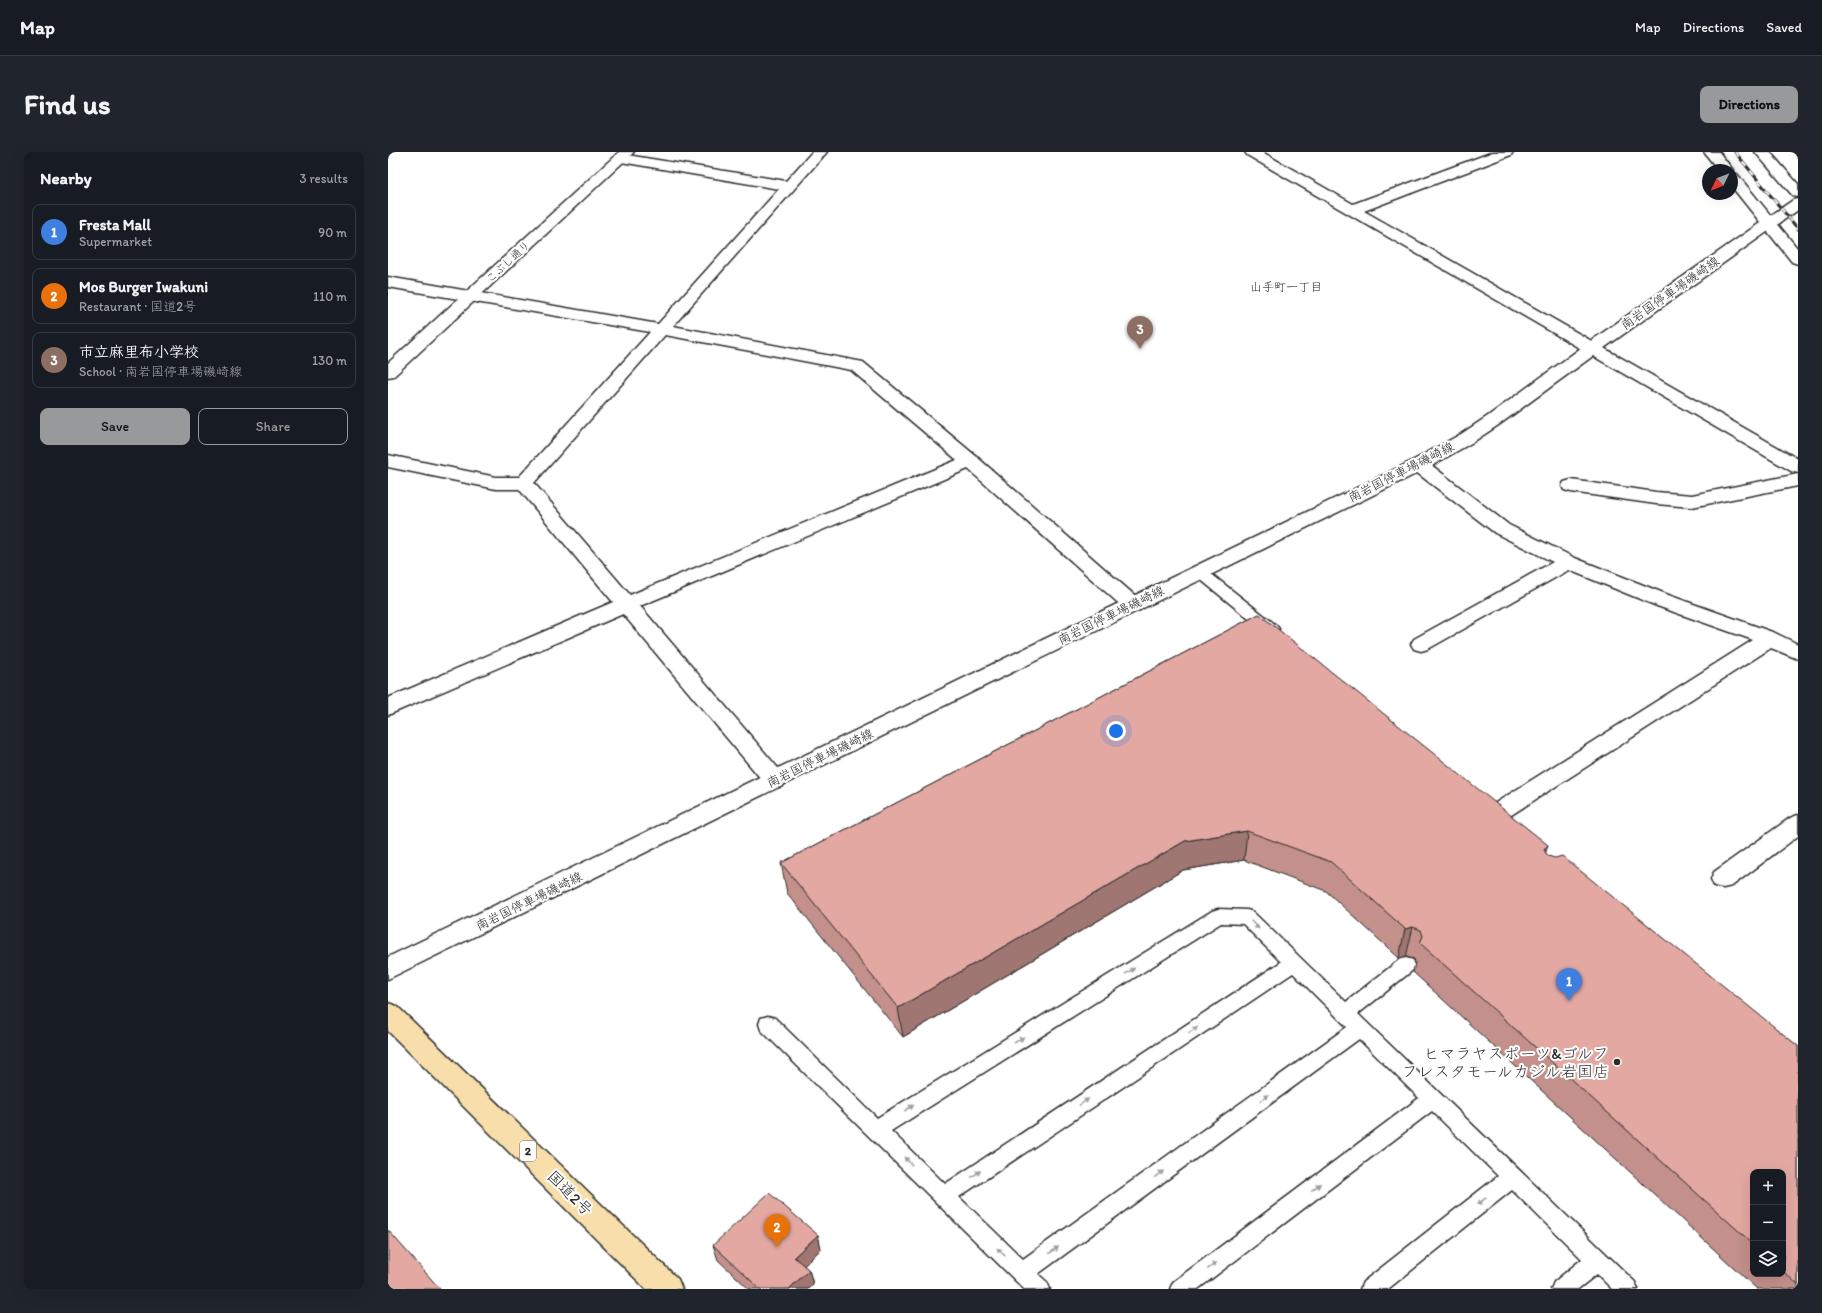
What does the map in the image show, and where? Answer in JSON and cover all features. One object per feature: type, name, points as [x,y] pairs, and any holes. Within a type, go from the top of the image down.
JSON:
[{"type":"highway","name":"国道2号","points":[[388,1014],[667,1289]]},
{"type":"street","points":[[388,461],[496,483],[524,483],[660,329],[820,152]]},
{"type":"street","points":[[1252,152],[1590,349],[1798,467]]},
{"type":"street","points":[[1352,210],[1503,152]]},
{"type":"street","points":[[1711,152],[1721,164]]},
{"type":"street","points":[[1762,152],[1798,194]]},
{"type":"street","points":[[624,155],[790,186]]},
{"type":"street","name":"こぶし通り","points":[[388,372],[624,155]]},
{"type":"street","points":[[1738,185],[1798,259]]},
{"type":"street","name":"南岩国停車場磯崎線","points":[[388,969],[1419,465],[1468,438],[1590,349],[1798,202]]},
{"type":"street","points":[[388,282],[660,329],[857,366],[970,461],[1133,605]]},
{"type":"street","points":[[388,707],[627,604],[970,461]]},
{"type":"street","points":[[1419,465],[1502,529],[1568,562],[1664,601],[1768,638],[1798,652]]},
{"type":"street","points":[[1571,486],[1656,498],[1692,500],[1798,480]]},
{"type":"street","points":[[524,483],[775,780]]},
{"type":"street","points":[[1421,644],[1568,562]]},
{"type":"street","points":[[1494,814],[1761,644],[1768,638]]},
{"type":"street","points":[[1723,879],[1798,824]]},
{"type":"lane","points":[[1200,572],[1281,638]]},
{"type":"lane","points":[[876,1129],[1218,916],[1247,917],[1627,1289]]},
{"type":"lane","points":[[944,1196],[1294,963]]},
{"type":"lane","points":[[1345,1013],[1406,965]]},
{"type":"lane","points":[[768,1024],[1038,1289]]},
{"type":"lane","points":[[1022,1273],[1360,1028]]},
{"type":"lane","points":[[1181,1289],[1433,1099]]},
{"type":"lane","points":[[1371,1289],[1512,1177]]},
{"type":"lane","points":[[1562,1289],[1597,1260]]},
{"type":"building","points":[[1259,614],[1548,845],[1544,850],[1548,856],[1555,858],[1562,856],[1798,1046],[1798,1285],[1786,1274],[1786,1169],[1750,1169],[1750,1241],[1420,943],[1423,936],[1421,930],[1413,927],[1405,929],[1331,862],[1247,831],[1185,841],[898,1008],[781,863]]},
{"type":"building","points":[[769,1193],[818,1235],[794,1257],[809,1270],[789,1289],[760,1289],[713,1245]]},
{"type":"building","points":[[388,1230],[440,1289],[388,1289]]},
{"type":"railway","points":[[1735,152],[1798,229]]},
{"type":"place","name":"市立麻里布小学校","points":[[1140,349]]},
{"type":"place","name":"Fresta Mall","points":[[1569,1001]]},
{"type":"place","name":"ヒマラヤスポーツ&ゴルフ フレスタモールカジル岩国店","points":[[1617,1062]]},
{"type":"place","name":"Mos Burger Iwakuni","points":[[777,1247]]},
{"type":"district","name":"山手町一丁目","points":[[1286,287]]}]
